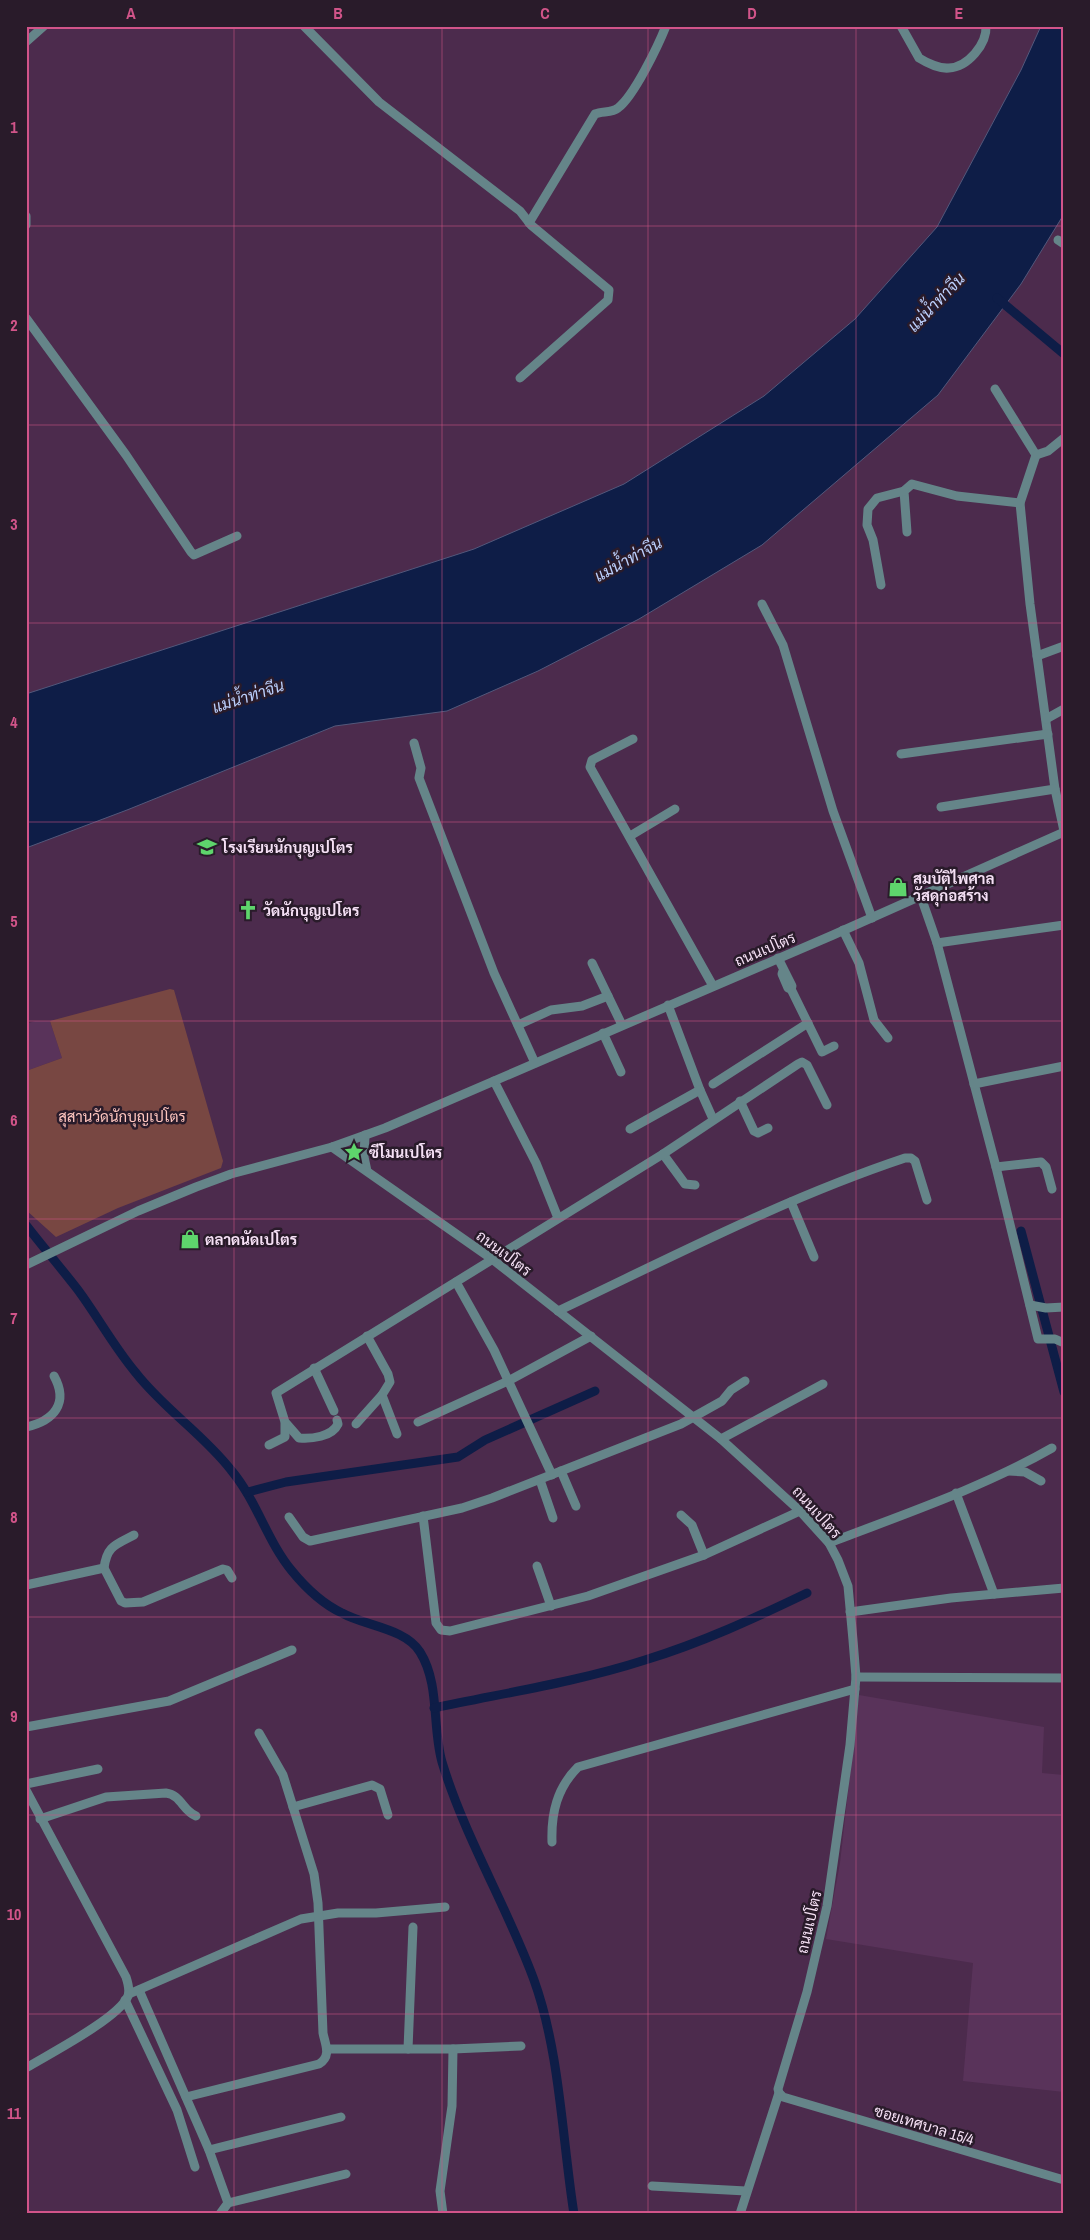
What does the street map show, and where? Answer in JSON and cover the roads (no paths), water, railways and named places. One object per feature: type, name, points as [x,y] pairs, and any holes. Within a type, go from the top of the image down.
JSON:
[{"type":"street","points":[[26,42],[44,26]]},
{"type":"street","points":[[304,26],[379,102],[520,211],[529,223],[610,293],[608,300],[520,378]]},
{"type":"street","points":[[529,223],[595,114],[614,110],[622,104],[647,68],[666,26]]},
{"type":"street","points":[[901,26],[919,58],[949,68],[960,65],[981,46],[985,40],[986,26]]},
{"type":"street","points":[[26,216],[26,225]]},
{"type":"street","points":[[26,318],[115,439],[190,552],[194,555],[237,536]]},
{"type":"street","points":[[996,389],[1036,455]]},
{"type":"street","points":[[1064,438],[1048,450],[1036,455],[1020,503],[1037,656],[1055,789],[1064,832]]},
{"type":"street","points":[[880,585],[873,540],[867,525],[868,509],[877,498],[904,491],[908,486],[917,484],[957,496],[1020,503]]},
{"type":"street","points":[[904,491],[906,532]]},
{"type":"street","points":[[762,604],[783,645],[833,811],[872,918]]},
{"type":"street","points":[[1037,656],[1064,646]]},
{"type":"street","points":[[1046,719],[1064,709]]},
{"type":"street","points":[[901,754],[1048,734]]},
{"type":"street","points":[[633,740],[592,760],[590,767],[714,986]]},
{"type":"street","points":[[414,743],[421,768],[419,778],[494,973],[535,1063]]},
{"type":"street","points":[[941,807],[1055,789]]},
{"type":"street","points":[[630,836],[675,810]]},
{"type":"street","name":"ถนนเปโตร","points":[[332,1147],[494,1081],[872,918],[1064,832]]},
{"type":"street","points":[[921,896],[937,943],[1032,1305],[1038,1339],[1059,1341]]},
{"type":"street","points":[[937,943],[1064,925]]},
{"type":"street","points":[[843,930],[859,964],[874,1020],[888,1038]]},
{"type":"street","points":[[778,958],[822,1052],[834,1046]]},
{"type":"street","points":[[592,963],[622,1025]]},
{"type":"street","points":[[518,1025],[551,1010],[582,1006],[608,996]]},
{"type":"street","points":[[668,1005],[713,1119]]},
{"type":"street","points":[[712,1084],[808,1023]]},
{"type":"street","points":[[603,1033],[621,1072]]},
{"type":"street","points":[[314,1368],[338,1424],[335,1430],[312,1439],[294,1435],[285,1422],[276,1394],[314,1368],[663,1154],[740,1101],[802,1062],[807,1065],[827,1104]]},
{"type":"street","points":[[974,1084],[1064,1066]]},
{"type":"street","points":[[494,1081],[536,1163],[558,1218]]},
{"type":"street","points":[[630,1129],[700,1090]]},
{"type":"street","points":[[740,1101],[754,1131],[758,1133],[768,1128]]},
{"type":"street","points":[[365,1135],[364,1157],[367,1171]]},
{"type":"street","points":[[26,1265],[138,1211],[224,1177],[332,1147]]},
{"type":"street","name":"ถนนเปโตร","points":[[332,1147],[492,1259],[720,1439],[800,1511],[829,1543],[844,1573],[856,1677],[850,1745],[830,1893],[807,1992],[778,2089],[779,2093],[740,2214]]},
{"type":"street","points":[[663,1154],[685,1184],[695,1185]]},
{"type":"street","points":[[558,1311],[791,1202],[905,1158],[912,1158],[915,1161],[927,1200]]},
{"type":"street","points":[[996,1167],[1041,1162],[1046,1167],[1052,1189]]},
{"type":"street","points":[[791,1202],[814,1257]]},
{"type":"street","points":[[456,1282],[508,1381],[552,1475]]},
{"type":"street","points":[[1032,1305],[1046,1308],[1064,1307]]},
{"type":"street","points":[[356,1424],[388,1386],[388,1374],[367,1336]]},
{"type":"street","points":[[418,1422],[508,1381],[590,1336]]},
{"type":"street","points":[[26,1427],[56,1412],[59,1406],[61,1388],[54,1376]]},
{"type":"street","points":[[289,1518],[303,1537],[310,1541],[462,1508],[561,1472],[692,1418],[722,1401],[731,1390],[745,1381]]},
{"type":"street","points":[[720,1439],[823,1384]]},
{"type":"street","points":[[382,1395],[397,1434]]},
{"type":"street","points":[[269,1445],[285,1437],[285,1422]]},
{"type":"street","points":[[829,1543],[1009,1471],[1052,1448]]},
{"type":"street","points":[[1009,1471],[1025,1472],[1041,1481]]},
{"type":"street","points":[[561,1472],[576,1506]]},
{"type":"street","points":[[540,1480],[553,1518]]},
{"type":"street","points":[[956,1493],[994,1594]]},
{"type":"street","points":[[423,1516],[436,1623],[441,1630],[450,1631],[588,1596],[704,1555],[800,1511]]},
{"type":"street","points":[[681,1514],[692,1525],[704,1555]]},
{"type":"street","points":[[134,1535],[112,1546],[105,1555],[104,1568],[121,1600],[125,1603],[143,1602],[222,1569],[227,1570],[232,1578]]},
{"type":"street","points":[[537,1566],[551,1606]]},
{"type":"street","points":[[26,1585],[104,1568]]},
{"type":"street","points":[[850,1612],[994,1594],[1064,1588]]},
{"type":"street","points":[[26,1728],[169,1701],[292,1650]]},
{"type":"street","points":[[856,1677],[1064,1678]]},
{"type":"street","points":[[552,1842],[551,1820],[554,1805],[570,1774],[578,1767],[855,1689]]},
{"type":"street","points":[[186,2097],[325,2061],[327,2049],[323,2032],[318,1915],[314,1874],[283,1775],[260,1733]]},
{"type":"street","points":[[26,1784],[98,1769]]},
{"type":"street","points":[[293,1808],[372,1785],[380,1789],[388,1815]]},
{"type":"street","points":[[26,1790],[126,1977],[127,1997],[177,2110],[195,2167]]},
{"type":"street","points":[[40,1818],[106,1797],[166,1792],[175,1795],[190,1814],[196,1816]]},
{"type":"street","points":[[26,2068],[115,2012],[127,1997],[139,1990],[300,1918],[318,1915],[445,1907]]},
{"type":"street","points":[[408,2049],[413,1927]]},
{"type":"street","points":[[139,1990],[210,2150],[228,2203]]},
{"type":"street","points":[[327,2049],[453,2050],[521,2046]]},
{"type":"street","points":[[443,2214],[440,2191],[452,2106],[453,2050]]},
{"type":"street","name":"ซอยเทศบาล 15/4","points":[[779,2093],[783,2096],[893,2130],[1064,2180]]},
{"type":"street","points":[[210,2150],[341,2117]]},
{"type":"street","points":[[220,2214],[228,2203],[346,2174]]},
{"type":"street","points":[[652,2186],[746,2191]]},
{"type":"water","name":"แม่น้ำท่าจีน","points":[[1041,26],[1064,26],[1064,214],[1021,284],[938,395],[762,545],[639,619],[538,671],[447,711],[335,726],[127,810],[26,848],[26,694],[474,549],[624,484],[764,396],[855,319],[937,227],[1021,70]]},
{"type":"waterway","points":[[997,298],[1064,354]]},
{"type":"waterway","points":[[26,1225],[78,1290],[120,1353],[136,1373],[231,1470],[248,1495],[283,1559],[303,1583],[321,1600],[335,1609],[405,1638],[420,1652],[430,1678],[439,1749],[451,1790],[523,1953],[543,2008],[555,2066],[574,2214]]},
{"type":"waterway","points":[[1021,1231],[1064,1392]]},
{"type":"waterway","points":[[248,1492],[286,1482],[458,1457],[485,1440],[595,1391]]},
{"type":"waterway","points":[[434,1708],[567,1681],[645,1660],[707,1638],[807,1593]]},
{"type":"place","name":"โรงเรียนนักบุญเปโตร","points":[[207,847]]},
{"type":"place","name":"สมบัติไพศาล วัสดุก่อสร้าง","points":[[898,887]]},
{"type":"place","name":"วัดนักบุญเปโตร","points":[[248,910]]},
{"type":"place","name":"ซีโมนเปโตร","points":[[354,1152]]},
{"type":"place","name":"ตลาดนัดเปโตร","points":[[190,1239]]},
{"type":"park label","name":"สุสานวัดนักบุญเปโตร","points":[[122,1116]]}]
